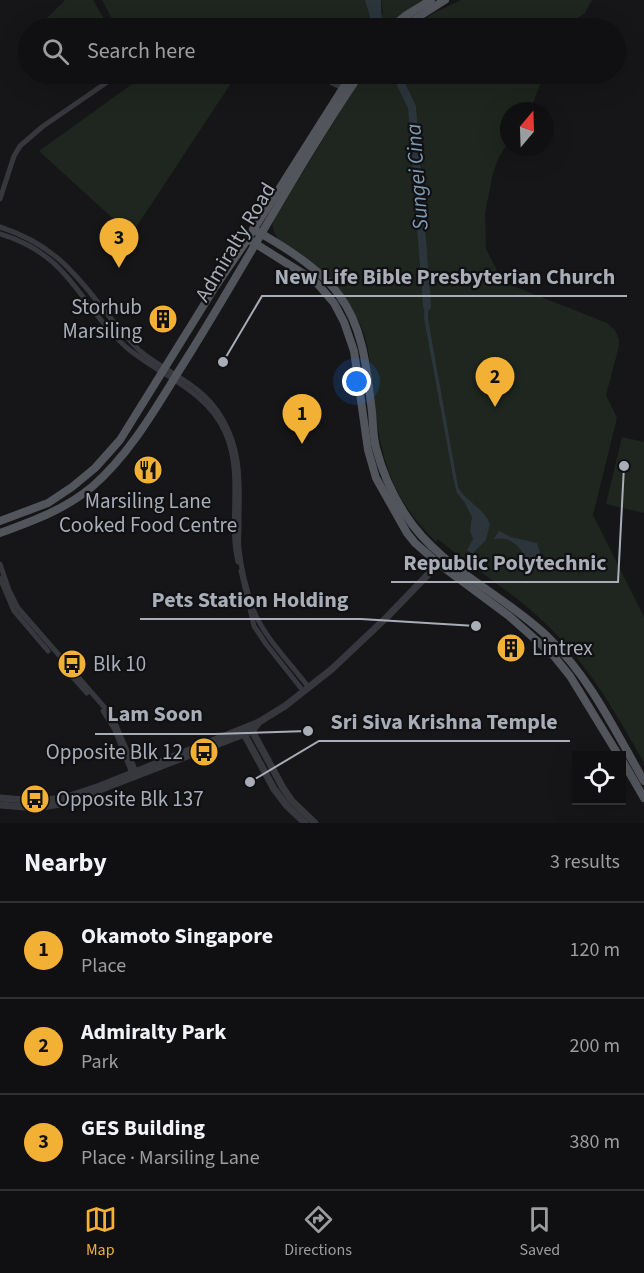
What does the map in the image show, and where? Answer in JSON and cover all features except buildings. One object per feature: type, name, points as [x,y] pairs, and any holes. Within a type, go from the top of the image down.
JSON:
[{"type":"main road","points":[[402,18],[431,0]]},
{"type":"main road","points":[[417,18],[445,0]]},
{"type":"main road","name":"Admiralty Road","points":[[0,521],[48,503],[72,487],[95,468],[120,440],[211,292],[251,241],[345,84]]},
{"type":"main road","name":"Admiralty Road","points":[[257,231],[353,84]]},
{"type":"main road","points":[[257,231],[322,276],[340,295],[355,322],[362,349],[374,436],[385,475],[409,521],[442,561],[553,655],[570,676],[616,751]]},
{"type":"main road","points":[[251,241],[315,281],[334,303],[344,322],[354,351],[368,450],[376,478],[407,533],[415,543],[517,610],[549,638],[570,660],[595,693],[644,781]]},
{"type":"main road","name":"Admiralty Road","points":[[0,533],[53,512],[94,485],[131,445],[235,281],[251,241]]},
{"type":"main road","points":[[626,768],[644,798]]},
{"type":"street","points":[[0,199],[14,156],[20,146],[49,122],[104,84]]},
{"type":"street","points":[[334,84],[342,88]]},
{"type":"street","points":[[0,227],[24,235],[40,244],[67,265],[142,353],[164,370]]},
{"type":"street","points":[[0,234],[22,242],[53,261],[117,337],[137,355],[175,377],[199,396],[217,417],[226,433],[234,460],[237,484],[235,548],[254,626],[266,644],[307,690]]},
{"type":"street","points":[[0,798],[26,801],[57,799],[135,774],[251,728],[307,690],[359,645],[442,561]]},
{"type":"street","points":[[0,564],[18,608],[112,716],[135,774]]},
{"type":"street","points":[[0,578],[14,611],[109,719],[135,774]]},
{"type":"street","points":[[251,728],[281,786],[292,801],[315,823]]},
{"type":"street","points":[[243,731],[274,789],[287,806],[305,823]]},
{"type":"street","points":[[0,805],[23,808],[58,805],[86,797],[135,774]]},
{"type":"shaded area","points":[[65,0],[93,0],[103,18],[47,18]]},
{"type":"shaded area","points":[[102,0],[365,0],[370,18],[112,18]]},
{"type":"shaded area","points":[[365,0],[381,0],[382,18],[370,18]]},
{"type":"shaded area","points":[[381,0],[424,0],[399,18],[381,18],[383,12]]},
{"type":"shaded area","points":[[461,0],[592,0],[585,13],[578,18],[426,18]]},
{"type":"shaded area","points":[[132,84],[230,84],[131,235],[39,151]]},
{"type":"shaded area","points":[[357,84],[540,84],[533,102],[500,102],[500,155],[493,173],[485,213],[486,249],[503,282],[607,323],[615,330],[619,339],[606,395],[617,418],[593,515],[644,617],[644,763],[588,672],[561,639],[520,601],[438,539],[436,542],[406,506],[388,470],[383,451],[368,353],[359,322],[353,311],[323,279],[279,242],[273,221]]},
{"type":"shaded area","points":[[425,296],[429,296],[428,319],[458,487],[484,514],[490,524],[486,540],[472,554],[467,550],[473,539],[470,531],[472,517],[457,493],[454,482],[424,318]]},
{"type":"shaded area","points":[[622,437],[644,442],[644,513],[606,504]]},
{"type":"shaded area","points":[[499,531],[511,537],[537,543],[541,559],[535,562],[527,561],[522,551],[514,543],[500,538],[494,539]]},
{"type":"waterway","name":"Sungei Cina","points":[[401,84],[412,107],[427,306]]},
{"type":"place","name":"GES Building","points":[[119,268]]},
{"type":"place","name":"Storhub Marsiling","points":[[163,319]]},
{"type":"place","name":"New Life Bible Presbyterian Church","points":[[223,362]]},
{"type":"place","name":"Admiralty Park","points":[[495,407]]},
{"type":"place","name":"Okamoto Singapore","points":[[302,444]]},
{"type":"place","name":"Republic Polytechnic","points":[[624,466]]},
{"type":"place","name":"Marsiling Lane Cooked Food Centre","points":[[148,470]]},
{"type":"place","name":"Pets Station Holding","points":[[476,626]]},
{"type":"place","name":"Lintrex","points":[[511,648]]},
{"type":"place","name":"Blk 10","points":[[72,664]]},
{"type":"place","name":"Lam Soon","points":[[308,731]]},
{"type":"place","name":"Opposite Blk 12","points":[[204,752]]},
{"type":"place","name":"Sri Siva Krishna Temple","points":[[250,782]]},
{"type":"place","name":"Opposite Blk 137","points":[[35,799]]}]
